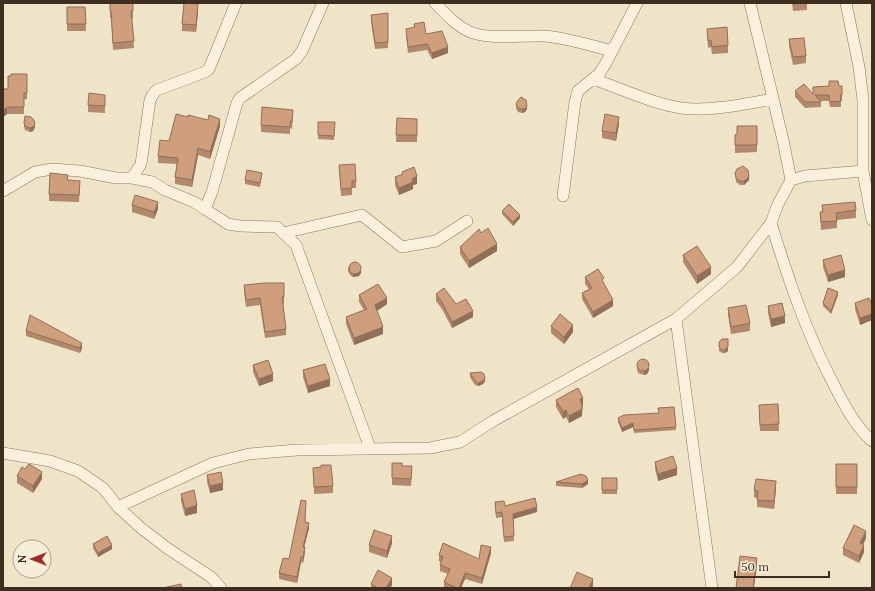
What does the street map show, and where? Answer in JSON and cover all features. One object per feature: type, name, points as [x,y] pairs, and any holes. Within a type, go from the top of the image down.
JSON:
[{"type":"street","points":[[132,178],[141,164],[150,100],[153,94],[156,90],[205,72],[209,69],[236,3]]},
{"type":"street","points":[[205,209],[212,192],[237,103],[240,98],[296,59],[302,50],[323,3]]},
{"type":"street","points":[[435,3],[459,26],[471,33],[505,37],[542,36],[565,38],[612,52]]},
{"type":"street","points":[[563,196],[575,102],[578,91],[599,74],[612,52],[636,3]]},
{"type":"street","points":[[118,507],[213,463],[249,454],[297,450],[430,448],[460,442],[494,421],[676,319],[737,267],[771,223],[778,204],[791,180],[783,140],[750,3]]},
{"type":"street","points":[[846,3],[859,67],[863,100],[864,172],[872,220]]},
{"type":"street","points":[[593,79],[662,103],[682,108],[703,109],[773,99]]},
{"type":"street","points":[[3,190],[35,172],[52,169],[116,178],[132,178],[152,182],[165,190],[194,202],[228,224],[240,226],[277,227],[296,245],[370,448]]},
{"type":"street","points":[[791,180],[805,176],[864,172]]},
{"type":"street","points":[[283,233],[362,216],[402,246],[436,241],[467,221]]},
{"type":"street","points":[[771,223],[792,290],[818,355],[849,414],[872,441]]},
{"type":"street","points":[[676,319],[712,588]]},
{"type":"street","points":[[3,453],[50,461],[78,471],[103,488],[118,507],[166,548],[211,577],[221,588]]},
{"type":"building","points":[[110,3],[133,3],[133,11],[131,11],[134,41],[113,43]]},
{"type":"building","points":[[184,3],[198,4],[196,25],[182,24]]},
{"type":"building","points":[[67,7],[85,7],[86,24],[67,24]]},
{"type":"building","points":[[388,13],[388,42],[375,43],[371,15]]},
{"type":"building","points":[[424,22],[426,34],[442,31],[448,47],[432,53],[427,44],[408,47],[406,29],[415,27],[414,24]]},
{"type":"building","points":[[727,27],[728,45],[712,47],[711,40],[708,41],[707,29]]},
{"type":"building","points":[[804,38],[806,56],[793,57],[789,39]]},
{"type":"building","points":[[11,74],[27,74],[27,93],[24,93],[24,107],[7,107],[3,111],[3,89],[8,89],[8,76],[11,76]]},
{"type":"building","points":[[829,81],[838,81],[839,86],[842,86],[842,95],[840,95],[841,101],[830,102],[829,95],[815,95],[821,102],[805,102],[795,91],[804,84],[813,94],[813,87],[829,86]]},
{"type":"building","points":[[89,93],[105,95],[105,106],[88,105]]},
{"type":"building","points":[[521,97],[526,100],[527,106],[525,109],[518,108],[516,104]]},
{"type":"building","points":[[262,107],[293,110],[290,127],[261,125]]},
{"type":"building","points":[[176,114],[188,117],[188,115],[208,120],[209,115],[220,119],[210,152],[198,148],[192,180],[175,177],[178,158],[158,156],[160,140],[169,141]]},
{"type":"building","points":[[605,114],[619,117],[616,133],[602,131]]},
{"type":"building","points":[[25,116],[31,117],[34,120],[35,124],[33,127],[30,128],[25,126]]},
{"type":"building","points":[[397,118],[417,119],[417,135],[396,135]]},
{"type":"building","points":[[318,122],[335,122],[334,136],[318,135]]},
{"type":"building","points":[[737,126],[757,126],[757,145],[735,145]]},
{"type":"building","points":[[355,164],[356,181],[352,181],[352,188],[341,189],[339,165]]},
{"type":"building","points":[[743,166],[748,170],[749,177],[744,181],[740,181],[736,178],[735,173],[737,169]]},
{"type":"building","points":[[414,167],[417,176],[412,179],[413,182],[399,188],[395,177]]},
{"type":"building","points":[[247,170],[262,173],[260,183],[245,180]]},
{"type":"building","points":[[50,173],[68,175],[67,180],[80,181],[79,195],[49,194]]},
{"type":"building","points":[[135,195],[158,202],[154,212],[132,205]]},
{"type":"building","points":[[855,202],[856,210],[836,213],[837,221],[821,222],[820,212],[823,212],[822,205]]},
{"type":"building","points":[[509,204],[520,215],[513,222],[502,211]]},
{"type":"building","points":[[488,228],[497,244],[469,261],[460,247],[479,229],[481,233]]},
{"type":"building","points":[[697,246],[711,267],[697,276],[683,255]]},
{"type":"building","points":[[841,255],[845,270],[828,275],[823,260]]},
{"type":"building","points":[[353,262],[357,262],[361,268],[357,274],[353,274],[349,270],[349,266]]},
{"type":"building","points":[[598,269],[604,278],[602,280],[613,300],[593,312],[582,293],[592,288],[585,277]]},
{"type":"building","points":[[284,283],[284,297],[282,297],[286,329],[265,332],[260,298],[246,300],[244,285]]},
{"type":"building","points":[[378,284],[387,298],[375,305],[383,327],[354,338],[346,317],[367,309],[359,295]]},
{"type":"building","points":[[444,288],[456,304],[466,299],[473,311],[452,322],[442,302],[436,294]]},
{"type":"building","points":[[828,288],[838,292],[831,311],[823,303]]},
{"type":"building","points":[[869,298],[872,305],[872,314],[860,318],[855,303]]},
{"type":"building","points":[[782,303],[785,316],[771,319],[768,306]]},
{"type":"building","points":[[746,305],[750,323],[731,327],[728,308]]},
{"type":"building","points":[[560,314],[573,325],[564,337],[551,326]]},
{"type":"building","points":[[30,315],[82,343],[80,348],[26,331]]},
{"type":"building","points":[[722,339],[728,339],[728,347],[725,350],[722,350],[719,347],[719,342]]},
{"type":"building","points":[[643,359],[647,361],[649,365],[647,369],[643,371],[639,369],[637,365],[639,361]]},
{"type":"building","points":[[268,360],[273,374],[259,379],[253,365]]},
{"type":"building","points":[[325,364],[330,379],[308,386],[303,370]]},
{"type":"building","points":[[481,372],[484,374],[485,378],[483,381],[478,383],[470,373]]},
{"type":"building","points":[[578,388],[583,398],[580,399],[582,409],[569,416],[566,410],[563,412],[556,400]]},
{"type":"building","points":[[778,404],[779,424],[760,425],[759,405]]},
{"type":"building","points":[[674,407],[676,427],[634,430],[633,423],[622,428],[618,418],[624,415],[659,413],[658,408]]},
{"type":"building","points":[[673,456],[677,468],[658,474],[655,462]]},
{"type":"building","points":[[392,463],[402,463],[402,466],[412,466],[411,479],[392,478]]},
{"type":"building","points":[[29,464],[42,472],[33,486],[17,476],[22,467],[25,469]]},
{"type":"building","points":[[836,464],[857,464],[857,487],[836,487]]},
{"type":"building","points":[[321,465],[331,465],[333,486],[314,487],[313,468],[321,467]]},
{"type":"building","points":[[221,472],[223,483],[210,486],[207,475]]},
{"type":"building","points":[[581,474],[586,476],[588,480],[582,484],[556,482]]},
{"type":"building","points":[[602,478],[617,478],[617,490],[602,490]]},
{"type":"building","points":[[756,479],[776,481],[774,501],[757,500],[758,491],[754,490]]},
{"type":"building","points":[[194,490],[197,505],[185,509],[181,494]]},
{"type":"building","points":[[535,498],[537,507],[513,514],[514,536],[504,537],[502,512],[496,513],[495,502],[504,501],[505,506]]},
{"type":"building","points":[[301,500],[306,501],[305,522],[309,523],[303,547],[305,547],[303,557],[301,557],[297,577],[279,573],[283,558],[289,559]]},
{"type":"building","points":[[854,525],[866,531],[860,543],[864,545],[859,556],[843,548]]},
{"type":"building","points":[[374,530],[392,536],[387,551],[369,545]]},
{"type":"building","points":[[107,536],[112,545],[98,553],[93,544]]},
{"type":"building","points":[[443,543],[479,559],[481,545],[491,547],[482,578],[465,573],[459,588],[444,582],[450,569],[440,565],[443,557],[439,555]]},
{"type":"building","points":[[740,556],[757,558],[753,588],[736,588]]},
{"type":"building","points":[[378,570],[392,578],[386,588],[378,588],[371,584]]},
{"type":"building","points":[[577,572],[593,579],[589,588],[570,588]]},
{"type":"building","points":[[181,584],[182,588],[163,588]]}]
